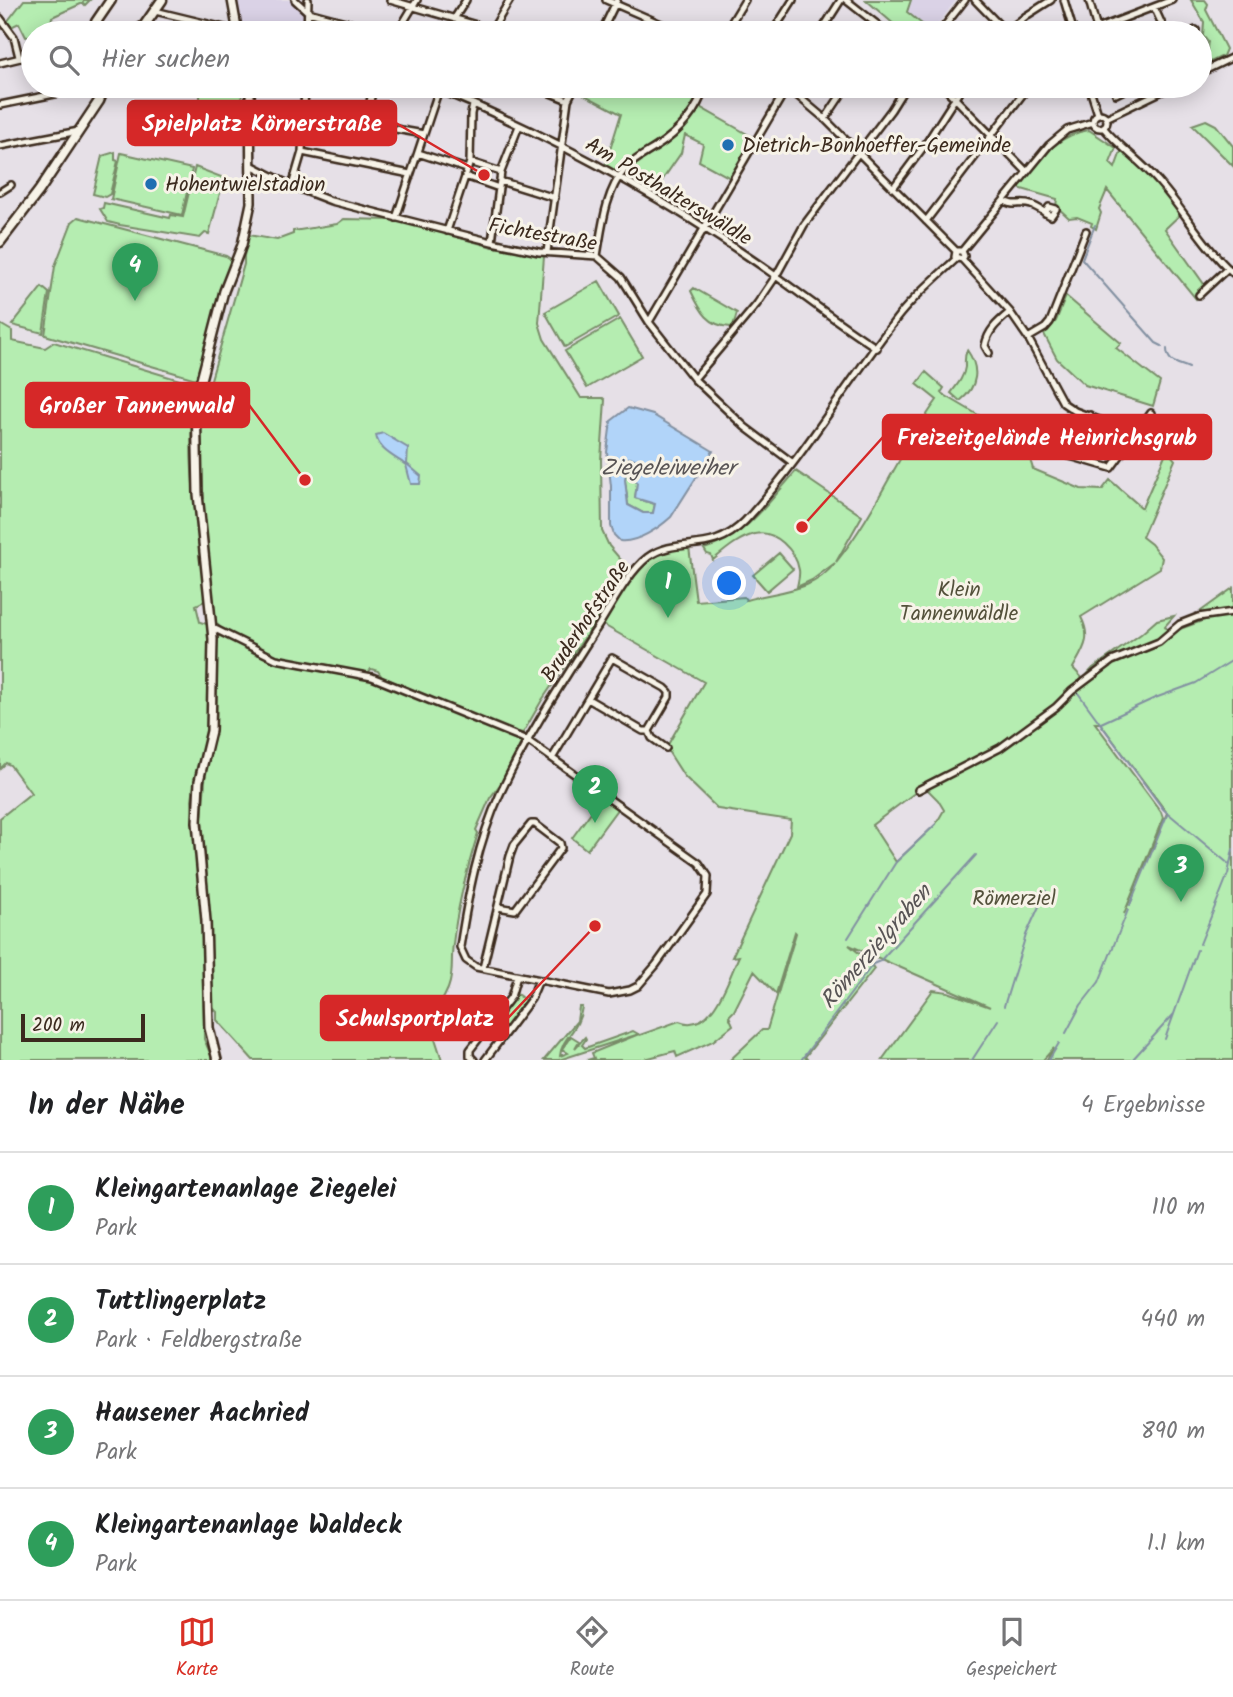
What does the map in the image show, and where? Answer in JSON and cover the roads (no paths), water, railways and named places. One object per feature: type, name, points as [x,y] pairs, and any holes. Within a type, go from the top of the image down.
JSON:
[{"type":"main road","points":[[97,21],[111,0]]},
{"type":"main road","points":[[148,21],[162,0]]},
{"type":"main road","points":[[232,0],[235,21]]},
{"type":"main road","points":[[217,1060],[209,1028],[206,921],[197,822],[199,780],[211,731],[217,629],[198,495],[196,399],[225,291],[242,245],[251,203],[251,98]]},
{"type":"main road","points":[[0,242],[39,191],[99,100]]},
{"type":"street","points":[[295,0],[308,12],[342,21]]},
{"type":"street","points":[[308,0],[308,21]]},
{"type":"street","points":[[390,0],[461,21]]},
{"type":"street","points":[[405,21],[417,0]]},
{"type":"street","points":[[454,19],[466,0]]},
{"type":"street","points":[[497,21],[510,0]]},
{"type":"street","points":[[606,0],[656,21]]},
{"type":"street","points":[[732,21],[745,0]]},
{"type":"street","points":[[780,21],[793,0]]},
{"type":"street","points":[[828,21],[841,0]]},
{"type":"street","points":[[846,0],[872,21]]},
{"type":"street","points":[[948,21],[965,0]]},
{"type":"street","points":[[975,0],[995,21]]},
{"type":"street","points":[[1020,21],[1051,0]]},
{"type":"street","points":[[1064,0],[1070,21]]},
{"type":"street","points":[[1089,0],[1094,21]]},
{"type":"street","points":[[1121,21],[1172,0]]},
{"type":"street","points":[[607,21],[616,2]]},
{"type":"street","points":[[1154,7],[1160,21]]},
{"type":"street","points":[[155,11],[194,21]]},
{"type":"street","points":[[0,18],[13,37],[19,57],[0,63]]},
{"type":"street","points":[[1212,67],[1233,57]]},
{"type":"street","points":[[0,105],[37,98]]},
{"type":"street","points":[[292,186],[302,152],[305,98]]},
{"type":"street","points":[[366,124],[371,98]]},
{"type":"street","points":[[396,218],[436,98]]},
{"type":"street","name":"Am Posthalterswäldle","points":[[458,98],[562,145],[619,177],[776,276],[877,348]]},
{"type":"street","points":[[547,252],[568,100],[563,98]]},
{"type":"street","points":[[597,256],[607,205],[619,177],[631,164],[680,129],[701,98]]},
{"type":"street","points":[[649,322],[780,98]]},
{"type":"street","points":[[801,98],[926,221],[964,254],[959,259],[1010,312],[1028,338],[1063,403],[1075,411],[1118,427],[1124,436],[1132,437]]},
{"type":"street","points":[[825,119],[839,98]]},
{"type":"street","points":[[694,379],[742,323],[776,276],[804,225],[898,98]]},
{"type":"street","points":[[893,188],[925,145],[953,98]]},
{"type":"street","points":[[955,98],[1026,171]]},
{"type":"street","points":[[926,221],[940,206],[1019,98]]},
{"type":"street","points":[[1093,98],[1098,114],[1106,118]]},
{"type":"street","points":[[1103,127],[1106,118],[1148,98]]},
{"type":"street","points":[[447,231],[470,162],[473,105]]},
{"type":"street","points":[[304,113],[424,134]]},
{"type":"street","points":[[959,251],[1026,171],[1062,133],[1093,122],[1098,114]]},
{"type":"street","points":[[1093,122],[1097,127],[1103,127],[1158,181],[1212,252],[1231,270],[1199,295]]},
{"type":"street","points":[[492,243],[501,172],[519,126]]},
{"type":"street","points":[[0,146],[79,131]]},
{"type":"street","points":[[63,133],[72,140]]},
{"type":"street","points":[[302,152],[410,174]]},
{"type":"street","points":[[418,153],[467,169]]},
{"type":"street","points":[[470,162],[501,172]]},
{"type":"street","name":"Fichtestraße","points":[[251,165],[292,186],[331,201],[492,243],[547,252],[597,256],[621,277],[649,322],[694,379],[745,427],[793,463]]},
{"type":"street","points":[[465,176],[499,188]]},
{"type":"street","points":[[500,180],[555,198]]},
{"type":"street","points":[[0,192],[11,185]]},
{"type":"street","points":[[1004,200],[1012,205],[1031,205],[1045,213]]},
{"type":"street","points":[[1028,338],[1050,322],[1086,232]]},
{"type":"street","name":"Bruderhofstraße","points":[[483,968],[467,960],[460,947],[478,859],[500,795],[552,699],[613,602],[640,565],[660,551],[702,545],[725,537],[744,522],[793,463],[911,301],[959,259]]},
{"type":"street","points":[[989,353],[985,346],[988,336],[994,326],[1010,312]]},
{"type":"street","points":[[1065,455],[1111,468],[1151,413]]},
{"type":"street","points":[[1077,458],[1090,415]]},
{"type":"street","points":[[1092,462],[1118,427],[1125,424],[1131,426],[1134,433],[1132,437]]},
{"type":"street","points":[[918,790],[1000,748],[1112,661],[1159,642],[1180,624],[1198,617],[1233,612]]},
{"type":"street","points":[[217,629],[276,659],[372,677],[528,741],[699,863],[708,876],[709,888],[705,899],[638,986],[622,993],[609,994],[483,968],[510,856],[514,845],[531,824],[535,824],[560,843],[561,848],[515,910],[498,907]]},
{"type":"street","points":[[553,757],[612,658],[669,692],[669,697],[649,731]]},
{"type":"street","points":[[587,699],[643,731],[649,731]]},
{"type":"street","points":[[649,731],[652,738],[666,748]]},
{"type":"street","points":[[474,1060],[470,1051],[511,997],[517,976]]},
{"type":"street","points":[[485,1060],[530,999],[538,980]]},
{"type":"water","name":"Ziegeleiweiher","points":[[628,408],[653,415],[713,451],[671,517],[647,534],[627,541],[620,541],[611,526],[611,486],[607,452],[611,421]],"holes":[[[628,458],[635,459],[639,465],[638,475],[633,476],[637,483],[635,498],[655,504],[653,513],[643,513],[628,505],[625,480]]]},
{"type":"water","points":[[383,433],[408,448],[407,464],[421,476],[420,484],[411,484],[406,465],[380,445],[376,435]]},
{"type":"waterway","points":[[1095,225],[1082,259],[1156,343],[1162,346]]},
{"type":"waterway","points":[[1167,349],[1171,360],[1189,368]]},
{"type":"waterway","points":[[1101,723],[1196,683],[1233,660]]},
{"type":"waterway","points":[[1078,693],[1163,809],[1230,865]]},
{"type":"waterway","points":[[1130,905],[1167,815]]},
{"type":"waterway","points":[[848,938],[896,862],[936,824]]},
{"type":"waterway","points":[[1200,944],[1228,874],[1233,849]]},
{"type":"waterway","name":"Römerzielgraben","points":[[801,1060],[873,964],[880,961],[976,855]]},
{"type":"waterway","points":[[1004,1006],[1026,935],[1046,891]]},
{"type":"waterway","points":[[1066,1033],[1081,1005],[1099,982],[1128,910]]},
{"type":"waterway","points":[[1165,1039],[1197,950]]},
{"type":"waterway","points":[[1132,1060],[1174,1014]]},
{"type":"waterway","points":[[972,1060],[998,1020]]},
{"type":"waterway","points":[[1049,1060],[1059,1043]]},
{"type":"place","name":"Dietrich-Bonhoeffer-Gemeinde","points":[[728,145]]},
{"type":"place","name":"Spielplatz Körnerstraße","points":[[484,175]]},
{"type":"place","name":"Hohentwielstadion","points":[[151,184]]},
{"type":"place","name":"Kleingartenanlage Waldeck","points":[[135,301]]},
{"type":"place","name":"Großer Tannenwald","points":[[305,480]]},
{"type":"place","name":"Freizeitgelände Heinrichsgrub","points":[[802,527]]},
{"type":"place","name":"Kleingartenanlage Ziegelei","points":[[668,618]]},
{"type":"place","name":"Tuttlingerplatz","points":[[595,823]]},
{"type":"place","name":"Hausener Aachried","points":[[1181,902]]},
{"type":"place","name":"Schulsportplatz","points":[[595,926]]},
{"type":"park label","name":"Klein Tannenwäldle","points":[[959,601]]},
{"type":"park label","name":"Römerziel","points":[[1014,898]]}]
